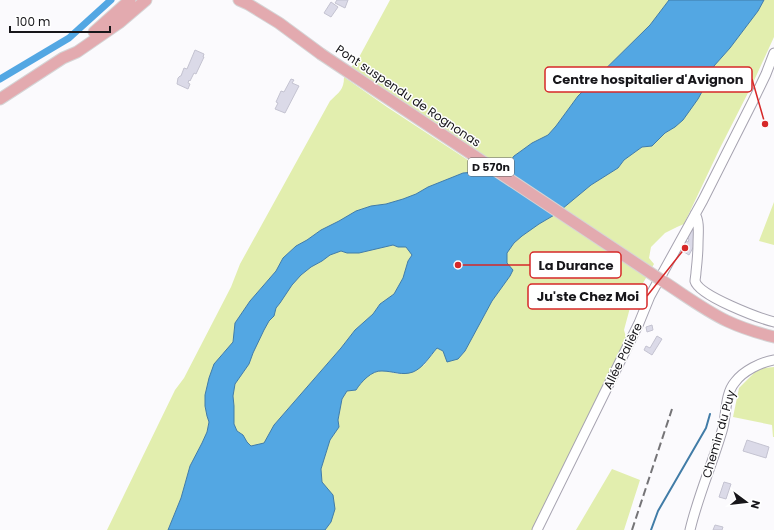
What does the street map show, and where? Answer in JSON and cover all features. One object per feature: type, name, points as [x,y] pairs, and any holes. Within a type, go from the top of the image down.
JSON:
[{"type":"main road","points":[[0,99],[63,58],[105,24],[130,0]]},
{"type":"main road","points":[[63,58],[77,52],[119,23],[146,0]]},
{"type":"main road","name":"D 570n","points":[[239,0],[279,23]]},
{"type":"main road","name":"D 570n","points":[[251,0],[279,23]]},
{"type":"main road","name":"Pont suspendu de Rognonas","points":[[279,23],[321,54],[703,307],[733,323],[752,331],[774,337]]},
{"type":"street","name":"Allée Palière","points":[[537,530],[639,322],[650,296],[695,214],[753,101],[774,54]]},
{"type":"street","points":[[695,214],[698,218],[698,246],[695,281],[698,286],[704,292],[736,308],[774,322]]},
{"type":"street","name":"Chemin du Puy","points":[[690,530],[722,430],[729,394],[732,387],[740,376],[763,363],[774,360]]},
{"type":"green space","points":[[390,0],[669,0],[650,25],[578,96],[548,135],[532,143],[514,156],[507,165],[500,167],[350,68],[357,61]]},
{"type":"green space","points":[[764,0],[774,0],[774,37],[684,224],[665,233],[651,247],[649,258],[654,264],[631,304],[624,330],[627,341],[534,530],[325,530],[331,522],[325,486],[322,482],[321,469],[330,440],[339,427],[338,420],[342,399],[347,391],[356,390],[360,383],[370,374],[381,370],[399,374],[424,365],[437,348],[458,359],[465,351],[492,301],[510,276],[507,263],[507,253],[514,243],[539,224],[556,214],[591,185],[618,168],[624,160],[642,147],[652,146],[665,133],[672,129],[698,99],[714,66],[730,48],[758,11]]},
{"type":"green space","points":[[344,77],[483,170],[463,173],[403,199],[356,211],[321,230],[296,246],[283,258],[276,271],[250,301],[235,323],[233,342],[222,354],[205,395],[205,406],[209,422],[207,432],[190,466],[181,498],[168,530],[107,530],[175,390],[184,378],[231,287],[240,264],[330,101],[342,88]]},
{"type":"green space","points":[[774,202],[774,245],[759,241]]},
{"type":"green space","points":[[393,245],[398,247],[406,247],[412,254],[408,261],[403,278],[394,294],[380,304],[373,314],[355,330],[274,425],[264,444],[251,446],[243,435],[237,431],[234,424],[233,396],[235,384],[249,364],[264,330],[274,316],[276,308],[292,285],[311,267],[330,255],[341,251],[347,253],[359,253]]},
{"type":"green space","points":[[774,367],[773,437],[772,425],[733,417],[739,388],[755,372],[764,368]]},
{"type":"green space","points":[[612,469],[640,480],[624,530],[576,530]]},
{"type":"water","points":[[669,0],[764,0],[758,11],[730,48],[714,66],[698,99],[683,120],[665,133],[652,146],[642,147],[624,160],[618,168],[591,185],[556,214],[539,224],[514,243],[507,253],[507,263],[513,270],[492,301],[465,351],[458,359],[447,362],[443,351],[437,348],[423,365],[413,372],[405,374],[386,371],[374,372],[367,377],[356,390],[347,391],[342,399],[338,420],[339,427],[330,440],[321,469],[322,482],[333,495],[335,509],[331,522],[325,530],[168,530],[181,498],[190,466],[207,432],[209,422],[205,406],[205,395],[214,364],[233,342],[235,323],[250,301],[276,271],[283,258],[296,246],[321,230],[356,211],[403,199],[463,173],[507,165],[514,156],[532,143],[548,135],[578,96],[650,25]],"holes":[[[393,245],[398,247],[406,247],[412,255],[408,261],[403,278],[394,294],[380,304],[373,314],[355,330],[274,425],[264,443],[251,446],[243,435],[237,431],[234,424],[233,396],[235,384],[249,364],[264,330],[274,316],[276,308],[292,285],[311,267],[330,255],[341,251],[347,253],[359,253]]]},
{"type":"building","points":[[337,0],[348,0],[345,8],[335,3]]},
{"type":"building","points":[[331,2],[338,7],[331,17],[324,13]]},
{"type":"building","points":[[195,50],[204,54],[204,57],[196,74],[194,73],[190,81],[189,80],[188,83],[190,84],[188,89],[177,84],[178,78],[181,76],[184,68],[187,69]]},
{"type":"building","points":[[291,79],[294,80],[292,83],[299,86],[285,113],[275,109],[278,103],[276,102],[281,91],[284,92]]},
{"type":"building","points":[[695,219],[694,246],[689,255],[679,249],[684,240],[688,242],[689,239],[686,237]]},
{"type":"building","points":[[652,325],[653,330],[647,332],[646,327]]},
{"type":"building","points":[[657,336],[662,339],[652,355],[644,350],[646,346],[650,348]]},
{"type":"building","points":[[747,440],[769,447],[766,458],[743,451]]},
{"type":"building","points":[[724,482],[731,484],[726,499],[719,497]]},
{"type":"building","points":[[715,525],[723,527],[722,530],[713,530]]},
{"type":"waterway","points":[[0,79],[69,38],[111,0]]},
{"type":"waterway","points":[[651,530],[658,511],[706,428],[710,414]]},
{"type":"railway","points":[[632,530],[672,409]]},
{"type":"place","name":"Centre hospitalier d'Avignon","points":[[765,124]]},
{"type":"place","name":"Ju'ste Chez Moi","points":[[685,248]]},
{"type":"place","name":"La Durance","points":[[458,265]]}]
